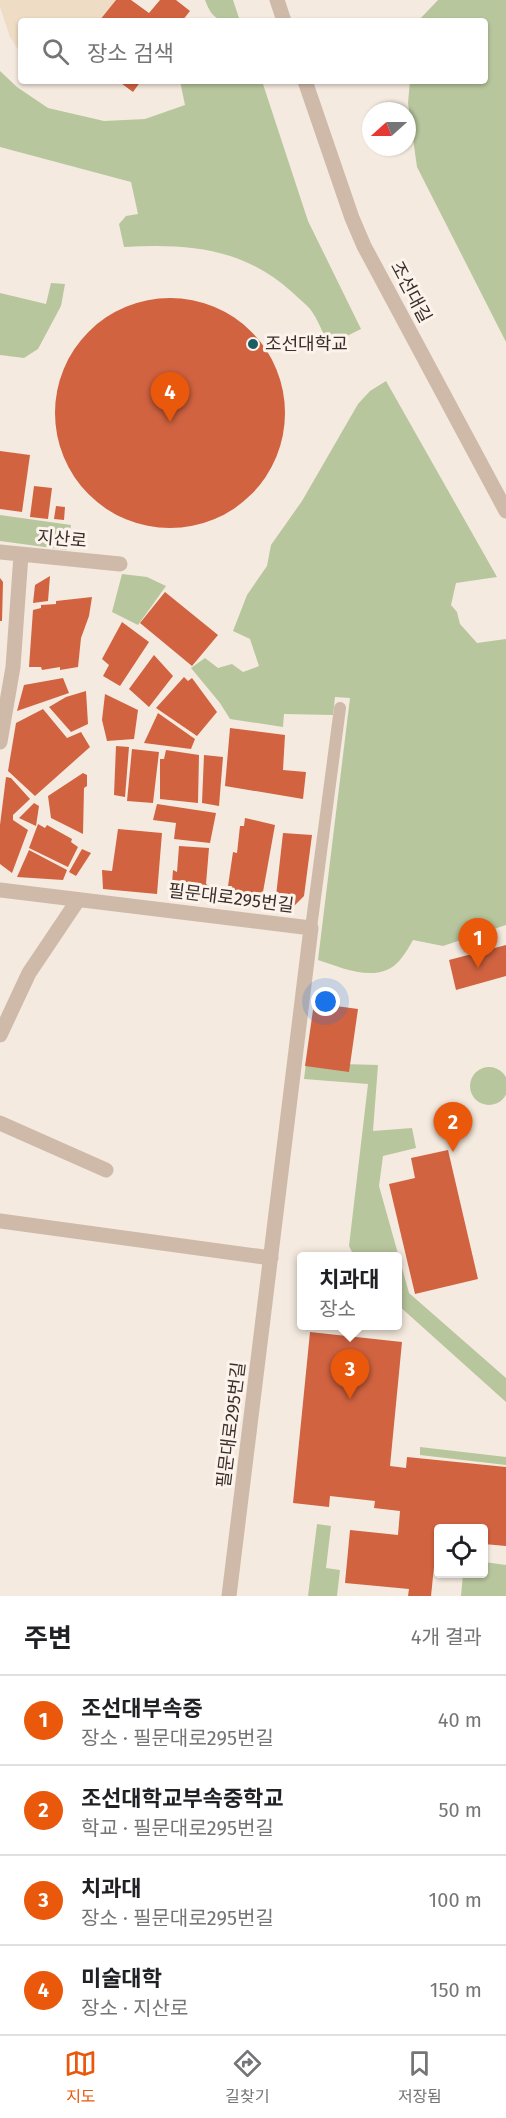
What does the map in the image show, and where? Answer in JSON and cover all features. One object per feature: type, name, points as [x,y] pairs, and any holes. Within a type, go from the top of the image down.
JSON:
[{"type":"street","points":[[277,0],[283,18]]},
{"type":"street","name":"조선대길","points":[[306,84],[352,219],[364,246],[506,511]]},
{"type":"street","name":"지산로","points":[[0,552],[120,564]]},
{"type":"street","points":[[0,742],[21,555]]},
{"type":"street","name":"필문대로295번길","points":[[0,890],[311,928],[229,1596]]},
{"type":"street","points":[[0,1035],[29,973],[78,900]]},
{"type":"street","points":[[0,1123],[106,1170]]},
{"type":"street","points":[[0,1221],[271,1258]]},
{"type":"lane","points":[[311,928],[340,708]]},
{"type":"green space","points":[[205,0],[233,0],[239,18],[218,18],[211,12]]},
{"type":"green space","points":[[438,0],[506,0],[506,342],[417,167],[416,102],[408,102],[410,84],[488,84],[488,18],[421,18]]},
{"type":"green space","points":[[0,71],[17,87],[48,108],[104,121],[145,119],[185,105],[181,84],[263,84],[308,221],[361,329],[329,345],[316,317],[304,303],[274,278],[255,266],[235,258],[193,248],[124,247],[119,224],[126,216],[138,214],[131,182],[0,147]]},
{"type":"green space","points":[[51,283],[65,284],[61,306],[38,349],[24,358],[0,355],[0,293],[46,304]]},
{"type":"green space","points":[[386,381],[497,577],[456,583],[451,605],[457,612],[460,624],[477,643],[506,639],[506,925],[443,946],[413,940],[402,958],[391,968],[371,973],[349,970],[318,960],[350,698],[335,697],[333,715],[284,714],[283,727],[230,719],[191,668],[205,658],[218,668],[232,664],[243,672],[259,666],[250,639],[233,631],[247,595],[267,566],[271,545],[302,501],[358,404],[370,391]]},
{"type":"green space","points":[[0,515],[71,525],[67,550],[0,541]]},
{"type":"green space","points":[[122,574],[147,577],[166,586],[138,625],[112,612]]},
{"type":"green space","points":[[306,1063],[378,1065],[373,1131],[412,1128],[416,1148],[383,1156],[379,1186],[398,1252],[352,1252],[349,1246],[368,1084],[304,1079]]},
{"type":"green space","points":[[489,1067],[503,1072],[507,1079],[507,1093],[503,1100],[489,1105],[475,1100],[470,1086],[475,1072]]},
{"type":"green space","points":[[402,1268],[409,1293],[506,1378],[506,1402],[402,1309]]},
{"type":"green space","points":[[420,1447],[506,1457],[506,1465],[420,1455]]},
{"type":"green space","points":[[317,1524],[331,1526],[326,1568],[340,1570],[337,1596],[308,1596]]},
{"type":"green space","points":[[488,1563],[506,1565],[506,1596],[461,1596],[463,1578],[488,1578]]},
{"type":"shaded area","points":[[0,0],[116,0],[101,18],[18,18],[18,49],[10,37],[0,7]]},
{"type":"building","points":[[116,0],[131,0],[149,13],[160,0],[176,0],[190,11],[184,18],[101,18]]},
{"type":"building","points":[[122,84],[139,84],[133,92]]},
{"type":"building","points":[[159,298],[181,298],[224,311],[243,324],[259,340],[272,359],[280,380],[285,413],[283,435],[272,467],[259,486],[243,502],[224,515],[203,523],[181,528],[159,528],[116,515],[97,502],[81,486],[68,467],[60,446],[55,424],[55,402],[68,359],[81,340],[97,324],[116,311],[137,303]]},
{"type":"building","points":[[0,451],[30,455],[22,512],[0,509]]},
{"type":"building","points":[[34,486],[52,488],[48,519],[30,517]]},
{"type":"building","points":[[56,506],[65,507],[64,520],[54,519]]},
{"type":"building","points":[[50,576],[48,601],[33,603],[35,585]]},
{"type":"building","points":[[0,578],[3,582],[2,621],[0,621]]},
{"type":"building","points":[[165,592],[218,635],[192,666],[140,623]]},
{"type":"building","points":[[92,597],[89,616],[81,638],[78,667],[42,670],[41,667],[29,667],[33,610],[41,608],[41,605],[56,604],[56,601]]},
{"type":"building","points":[[122,622],[149,642],[120,686],[103,676],[109,665],[102,659]]},
{"type":"building","points":[[154,655],[173,676],[149,707],[129,689]]},
{"type":"building","points":[[184,677],[188,681],[192,678],[217,712],[197,736],[156,708]]},
{"type":"building","points":[[63,678],[69,693],[17,711],[24,685]]},
{"type":"building","points":[[86,691],[88,724],[71,732],[49,707],[66,697]]},
{"type":"building","points":[[105,694],[138,710],[134,739],[107,741],[102,720]]},
{"type":"building","points":[[43,709],[67,738],[81,732],[90,747],[35,796],[8,771],[16,723]]},
{"type":"building","points":[[158,713],[195,739],[191,749],[144,743]]},
{"type":"building","points":[[230,728],[285,735],[283,770],[306,772],[303,799],[225,786]]},
{"type":"building","points":[[116,746],[129,747],[125,797],[114,795]]},
{"type":"building","points":[[132,749],[159,752],[153,803],[127,801]]},
{"type":"building","points":[[166,750],[199,755],[198,803],[160,799],[160,759],[164,759]]},
{"type":"building","points":[[204,755],[223,757],[219,806],[202,803]]},
{"type":"building","points":[[83,773],[87,775],[87,786],[84,788],[83,834],[51,818],[48,796]]},
{"type":"building","points":[[6,777],[11,778],[30,799],[13,815],[13,820],[28,830],[12,873],[0,864],[0,825]]},
{"type":"building","points":[[34,803],[39,806],[36,826],[19,818]]},
{"type":"building","points":[[157,804],[216,813],[210,843],[174,839],[176,823],[153,820]]},
{"type":"building","points":[[245,818],[275,825],[261,903],[230,897],[232,886],[228,886],[233,852],[237,853],[240,826],[244,826]]},
{"type":"building","points":[[38,824],[45,828],[47,825],[72,839],[71,842],[78,847],[68,867],[29,848]]},
{"type":"building","points":[[118,829],[162,833],[157,894],[103,889],[102,870],[112,871]]},
{"type":"building","points":[[283,833],[312,835],[304,896],[292,908],[275,905]]},
{"type":"building","points":[[179,846],[209,848],[206,884],[209,886],[205,901],[171,897],[173,870],[177,872]]},
{"type":"building","points":[[82,849],[91,853],[76,876],[69,872]]},
{"type":"building","points":[[29,850],[67,870],[63,880],[17,877]]},
{"type":"building","points":[[506,945],[506,976],[456,990],[449,960]]},
{"type":"building","points":[[314,1003],[358,1009],[349,1072],[305,1066]]},
{"type":"building","points":[[448,1150],[478,1279],[415,1294],[389,1184],[415,1178],[411,1158]]},
{"type":"building","points":[[310,1332],[402,1342],[390,1466],[406,1468],[407,1457],[506,1467],[506,1546],[488,1544],[488,1524],[434,1524],[431,1596],[408,1596],[409,1589],[345,1583],[350,1530],[398,1535],[400,1511],[374,1508],[375,1501],[330,1496],[329,1507],[293,1503]]},
{"type":"place","name":"조선대학교","points":[[253,344]]},
{"type":"place","name":"미술대학","points":[[170,422]]},
{"type":"place","name":"조선대부속중","points":[[478,968]]},
{"type":"place","name":"조선대학교부속중학교","points":[[453,1152]]},
{"type":"place","name":"치과대","points":[[350,1399]]}]
